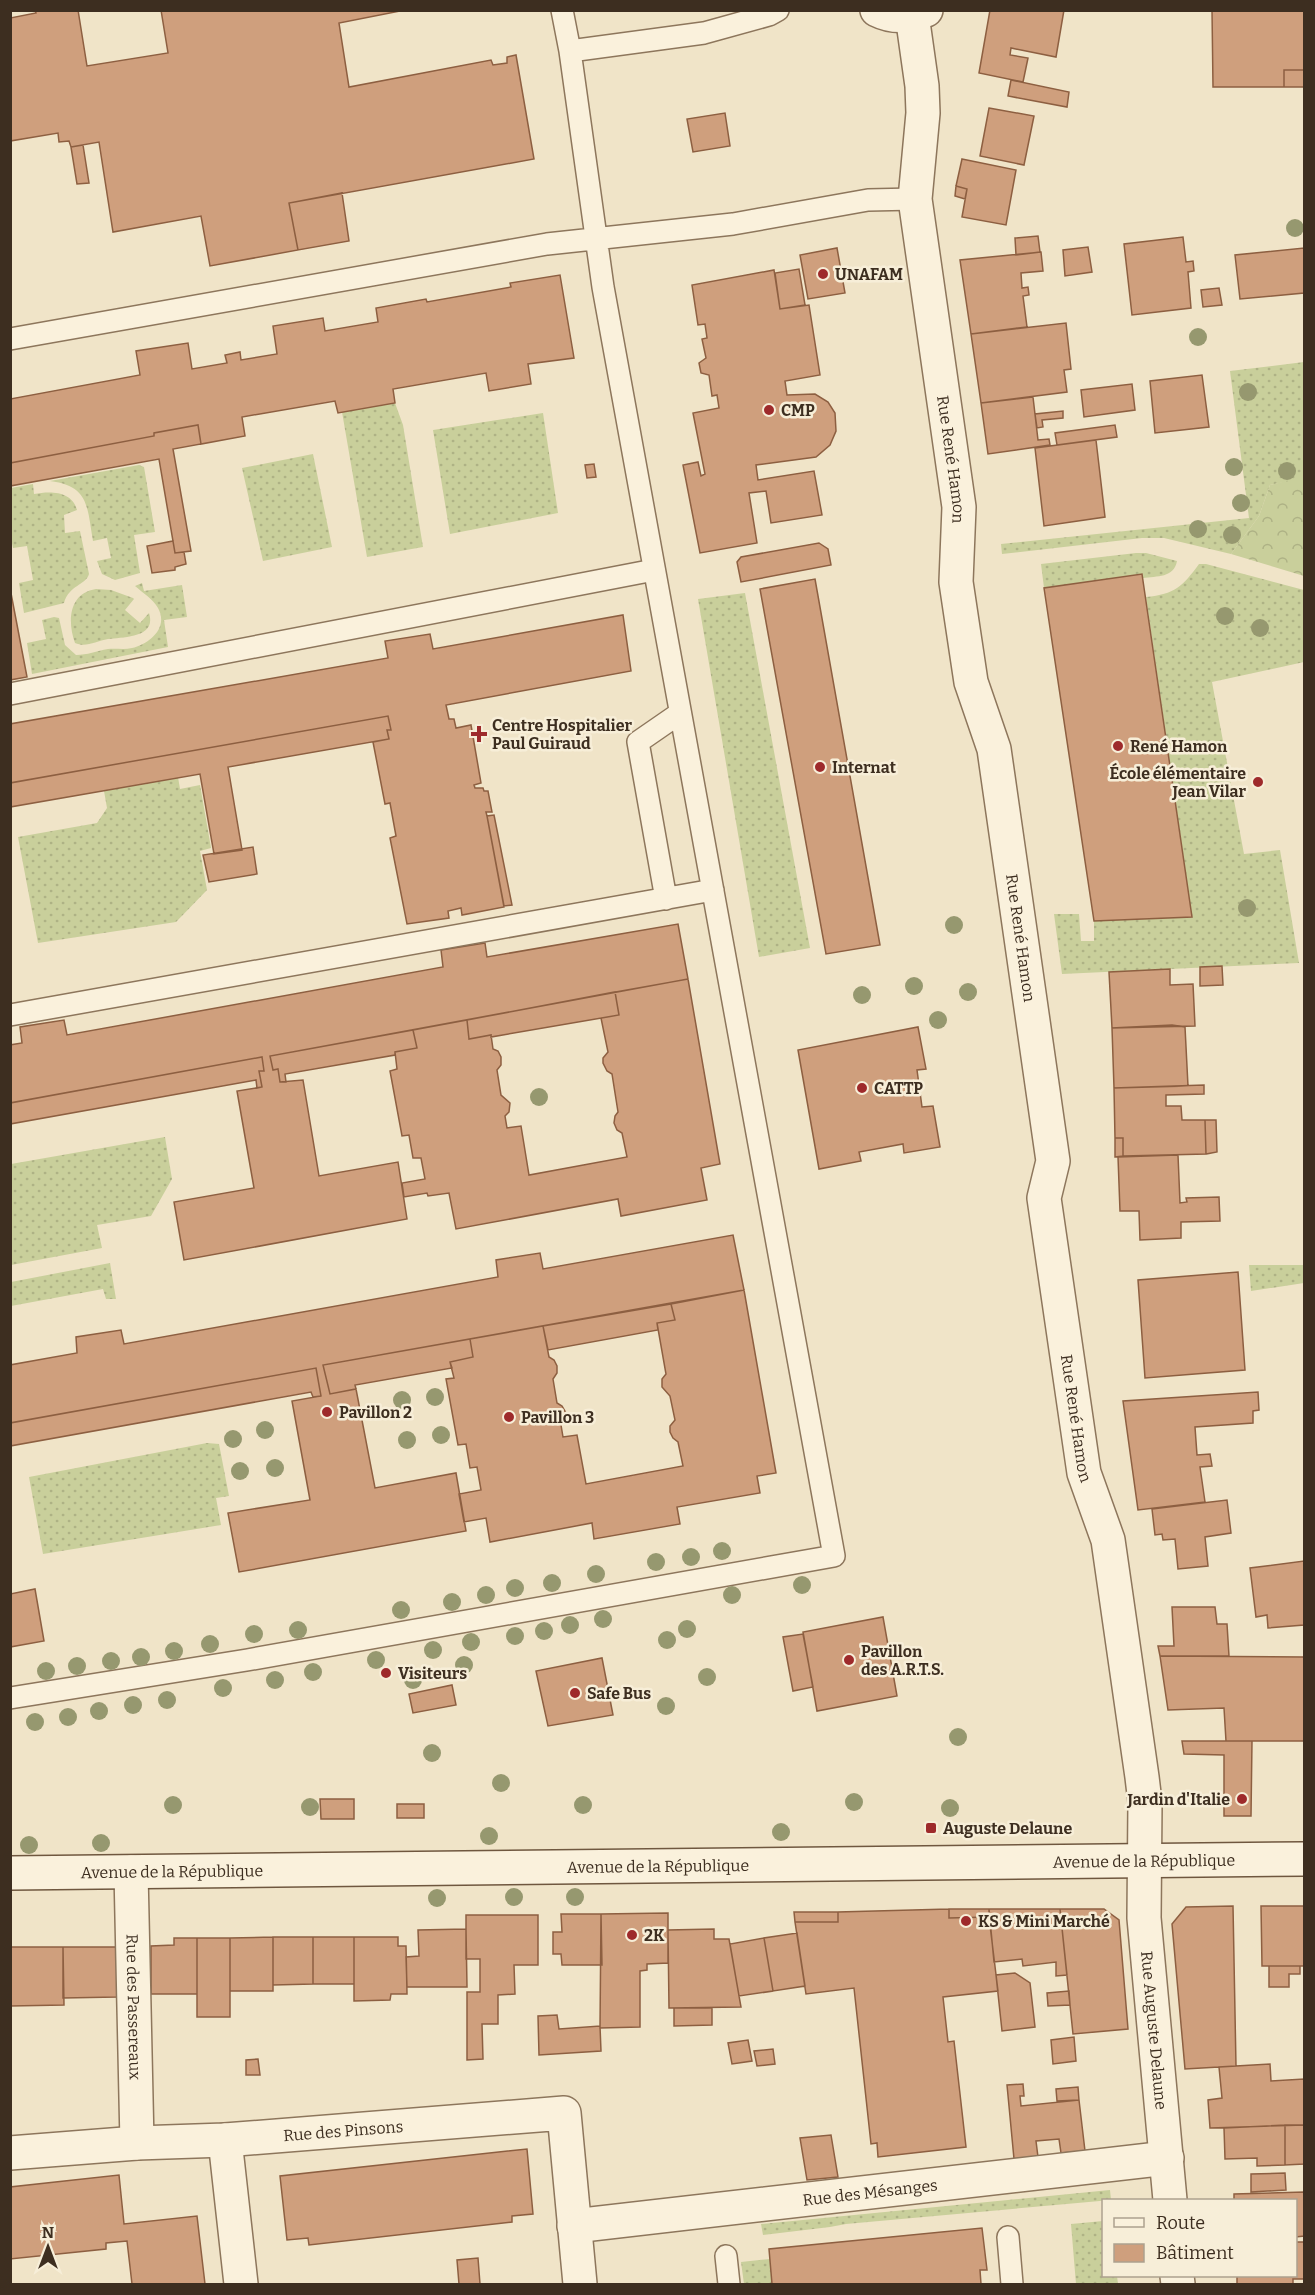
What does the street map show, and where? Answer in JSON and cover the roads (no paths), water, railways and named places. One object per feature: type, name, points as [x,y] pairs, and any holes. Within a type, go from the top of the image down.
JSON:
[{"type":"street","name":"Rue René Hamon","points":[[877,10],[899,16],[919,13],[923,113],[915,199],[959,507],[956,582],[971,682],[994,749],[1053,1161],[1044,1198],[1084,1473],[1108,1539],[1145,1802],[1145,1861]]},
{"type":"street","name":"Avenue de la République","points":[[10,1873],[1305,1859]]},
{"type":"street","name":"Rue Auguste Delaune","points":[[1145,1861],[1144,1918],[1170,2199]]},
{"type":"street","name":"Rue des Passereaux","points":[[131,1872],[137,2143]]},
{"type":"street","name":"Rue des Pinsons","points":[[10,2153],[137,2143],[225,2140],[564,2113],[574,2226]]},
{"type":"street","points":[[225,2140],[241,2284]]},
{"type":"street","name":"Rue des Mésanges","points":[[574,2226],[1167,2158]]},
{"type":"street","points":[[574,2226],[580,2284]]},
{"type":"lane","points":[[10,1698],[247,1660],[834,1556],[603,287],[570,51],[562,10]]},
{"type":"lane","points":[[570,51],[704,33],[770,15],[778,10]]},
{"type":"lane","points":[[10,339],[547,244],[733,224],[868,200],[915,199]]},
{"type":"lane","points":[[10,694],[654,570]]},
{"type":"lane","points":[[666,899],[638,742],[680,712]]},
{"type":"lane","points":[[10,1015],[713,890]]},
{"type":"lane","points":[[1008,2237],[1012,2284]]},
{"type":"lane","points":[[726,2256],[729,2284]]},
{"type":"place","name":"UNAFAM","points":[[823,274]]},
{"type":"place","name":"CMP","points":[[769,410]]},
{"type":"place","name":"Centre Hospitalier Paul Guiraud","points":[[479,734]]},
{"type":"place","name":"René Hamon","points":[[1118,746]]},
{"type":"place","name":"Internat","points":[[820,767]]},
{"type":"place","name":"École élémentaire Jean Vilar","points":[[1258,782]]},
{"type":"place","name":"CATTP","points":[[862,1088]]},
{"type":"place","name":"Pavillon 2","points":[[327,1412]]},
{"type":"place","name":"Pavillon 3","points":[[509,1417]]},
{"type":"place","name":"Pavillon des A.R.T.S.","points":[[849,1660]]},
{"type":"place","name":"Visiteurs","points":[[386,1673]]},
{"type":"place","name":"Safe Bus","points":[[575,1693]]},
{"type":"place","name":"Jardin d'Italie","points":[[1242,1799]]},
{"type":"place","name":"Auguste Delaune","points":[[931,1828]]},
{"type":"place","name":"KS & Mini Marché","points":[[966,1921]]},
{"type":"place","name":"2K","points":[[632,1935]]}]
